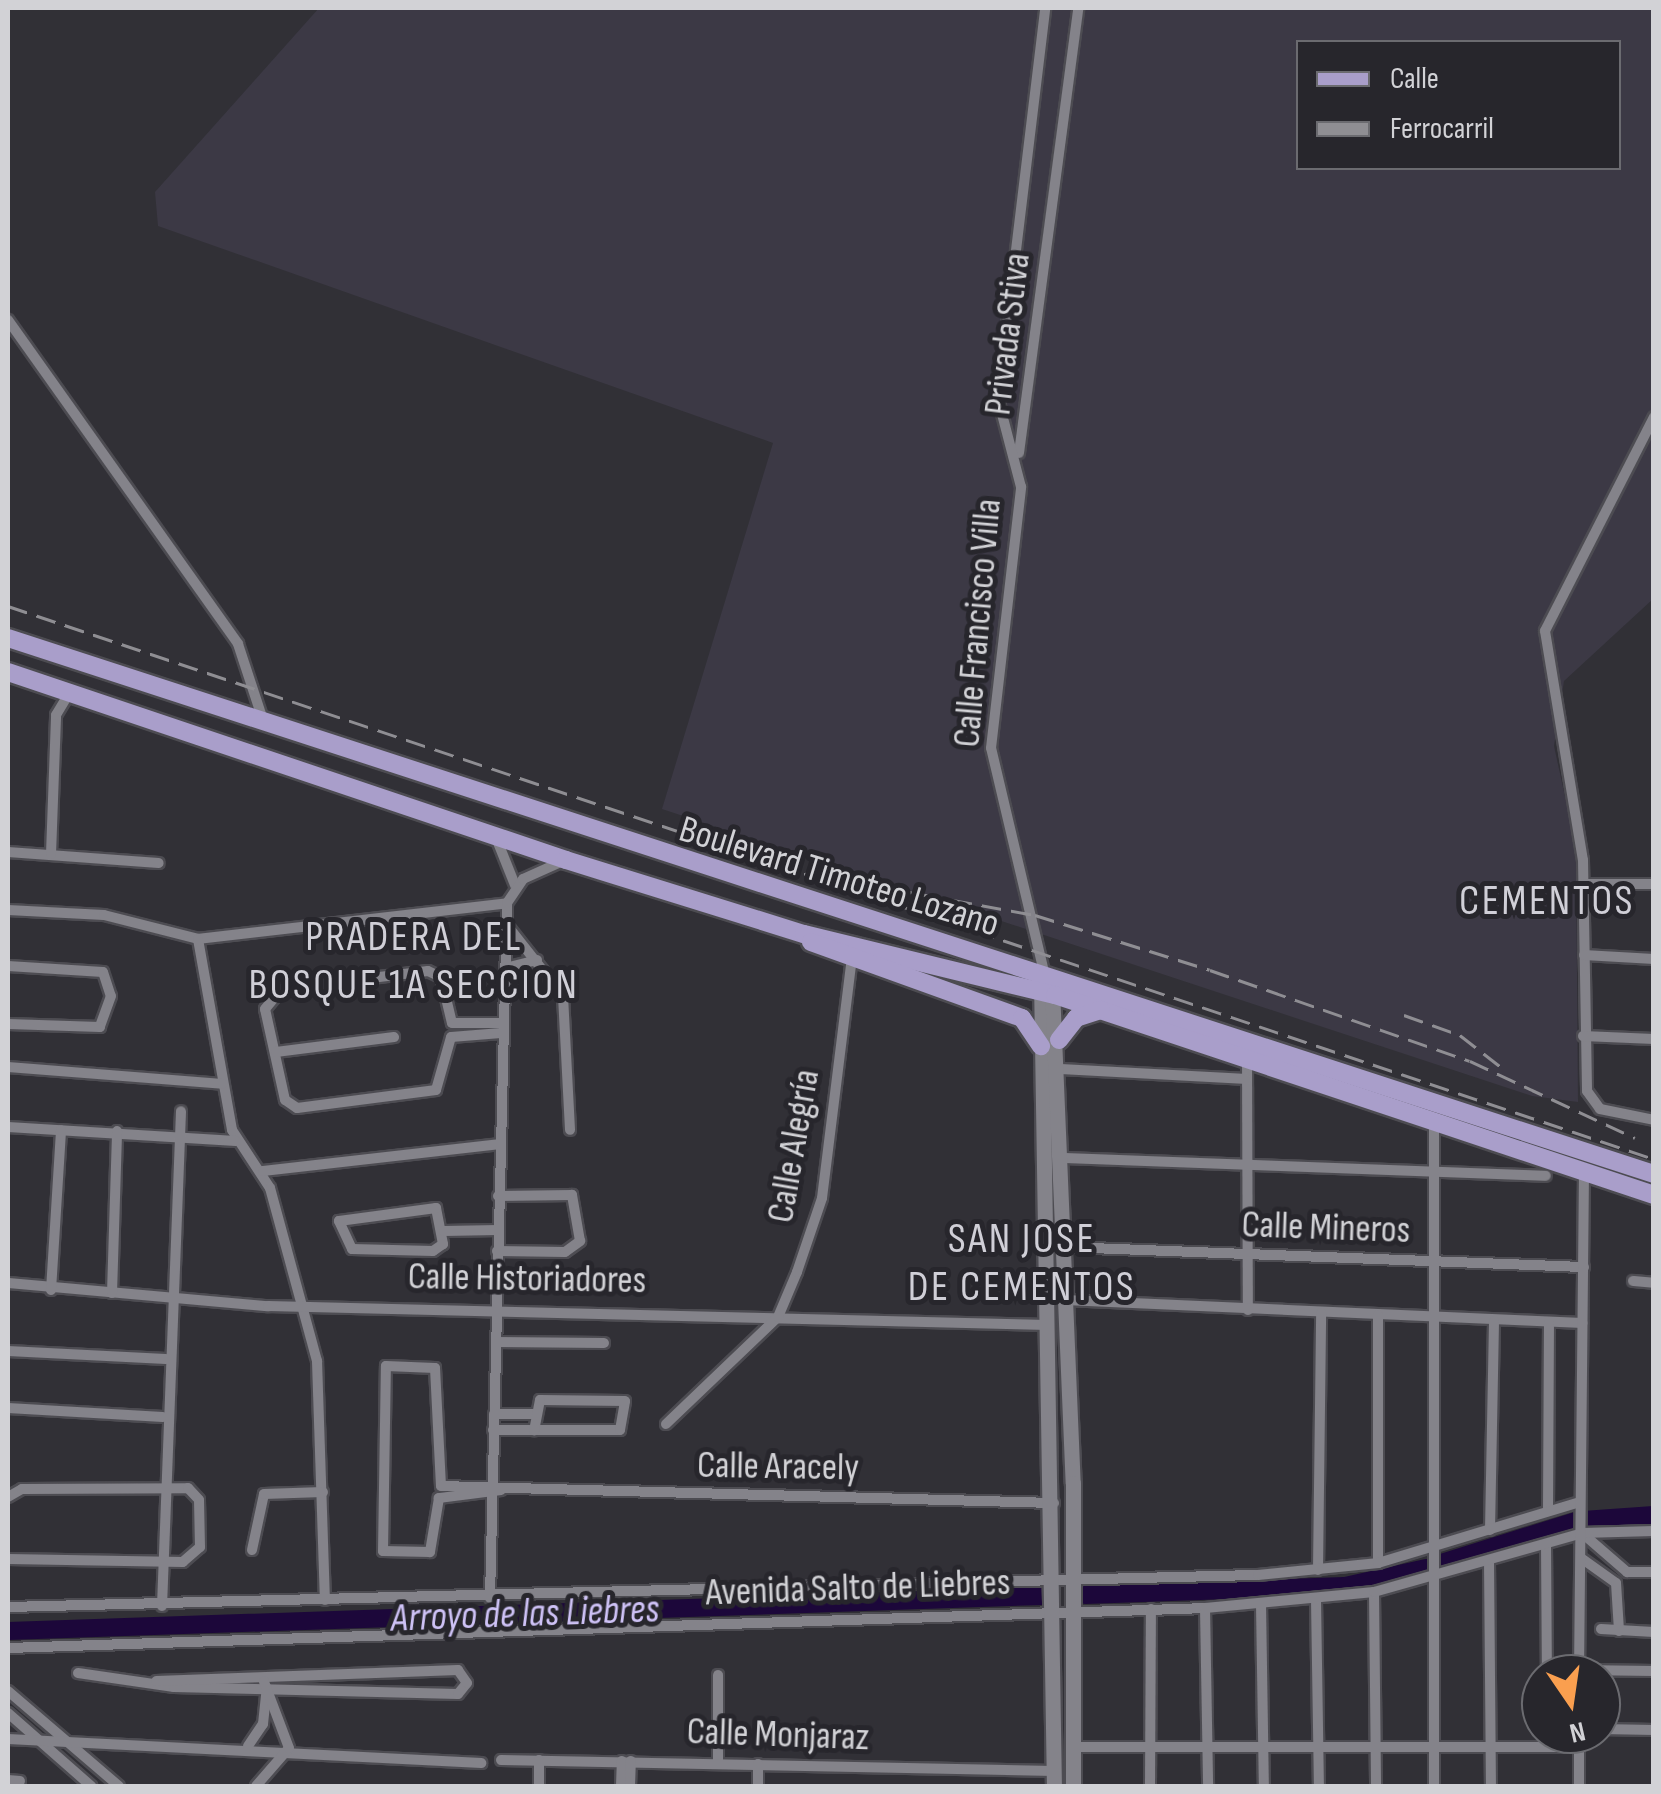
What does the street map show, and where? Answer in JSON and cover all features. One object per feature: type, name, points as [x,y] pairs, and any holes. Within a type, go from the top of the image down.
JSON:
[{"type":"main road","name":"Boulevard Timoteo Lozano","points":[[8,638],[1045,986],[1654,1174]]},
{"type":"main road","name":"Boulevard Timoteo Lozano","points":[[8,672],[854,953],[1045,986],[1101,1010],[1654,1195]]},
{"type":"main road","points":[[366,791],[384,784],[380,763]]},
{"type":"main road","points":[[418,809],[407,788],[431,780]]},
{"type":"main road","points":[[854,953],[1022,1018],[1050,1043],[1061,1070],[1073,1594],[1073,1786]]},
{"type":"main road","points":[[1045,986],[1050,1043],[1048,1325],[1054,1503],[1054,1779]]},
{"type":"main road","points":[[1050,1043],[1076,1018],[1101,1010]]},
{"type":"street","name":"Privada Stiva","points":[[1019,454],[998,399],[1045,8]]},
{"type":"street","name":"Privada Stiva","points":[[1019,454],[1078,8]]},
{"type":"street","points":[[8,320],[238,644],[264,724]]},
{"type":"street","points":[[1654,416],[1545,631],[1556,676],[1584,884],[1583,1036],[1589,1098],[1654,1120]]},
{"type":"street","name":"Calle Francisco Villa","points":[[1019,454],[991,748],[1045,986]]},
{"type":"street","points":[[51,854],[56,714],[70,693]]},
{"type":"street","points":[[494,834],[515,885]]},
{"type":"street","points":[[8,852],[159,864]]},
{"type":"street","points":[[490,1598],[507,903],[515,885],[566,860]]},
{"type":"street","points":[[1584,884],[1654,884]]},
{"type":"street","points":[[8,910],[104,915],[198,939],[507,903]]},
{"type":"street","points":[[506,925],[538,960],[566,1011],[570,1130]]},
{"type":"street","points":[[198,939],[222,1084],[236,1141],[263,1170],[302,1307],[323,1402],[325,1600]]},
{"type":"street","name":"Calle Alegría","points":[[666,1424],[778,1317],[822,1198],[854,953]]},
{"type":"street","points":[[1584,955],[1654,960]]},
{"type":"street","points":[[504,968],[538,960]]},
{"type":"street","points":[[8,966],[102,972],[111,996],[100,1027],[8,1024]]},
{"type":"street","points":[[435,972],[452,1023],[501,1028],[451,1037],[436,1090],[297,1108],[286,1100],[266,1003],[282,989],[435,972]]},
{"type":"street","points":[[1583,1036],[1654,1039]]},
{"type":"street","points":[[276,1052],[394,1037]]},
{"type":"street","points":[[1248,1059],[1248,1310]]},
{"type":"street","points":[[8,1068],[222,1084]]},
{"type":"street","points":[[1061,1070],[1248,1080]]},
{"type":"street","points":[[162,1606],[166,1359],[181,1112]]},
{"type":"street","points":[[1434,1122],[1438,1318],[1434,1786]]},
{"type":"street","points":[[8,1127],[180,1134],[236,1141]]},
{"type":"street","points":[[51,1290],[61,1130]]},
{"type":"street","points":[[112,1293],[118,1131]]},
{"type":"street","points":[[263,1170],[500,1144]]},
{"type":"street","points":[[1524,1151],[1526,1176]]},
{"type":"street","points":[[1063,1158],[1546,1176]]},
{"type":"street","points":[[1579,1654],[1584,1172]]},
{"type":"street","points":[[497,1251],[565,1252],[580,1241],[572,1194],[498,1196]]},
{"type":"street","points":[[424,1206],[436,1208],[444,1231],[433,1252],[352,1249],[339,1222],[424,1206]]},
{"type":"street","points":[[444,1231],[498,1230]]},
{"type":"street","name":"Calle Mineros","points":[[1065,1247],[1584,1267]]},
{"type":"street","points":[[1633,1281],[1654,1284]]},
{"type":"street","name":"Calle Historiadores","points":[[8,1283],[51,1290],[169,1292],[302,1307],[496,1308],[1048,1325]]},
{"type":"street","points":[[1065,1300],[1582,1323]]},
{"type":"street","points":[[1318,1570],[1321,1313]]},
{"type":"street","points":[[1378,1316],[1378,1563]]},
{"type":"street","points":[[1490,1530],[1494,1321]]},
{"type":"street","points":[[1548,1511],[1549,1322]]},
{"type":"street","points":[[496,1342],[604,1343]]},
{"type":"street","points":[[8,1351],[166,1359]]},
{"type":"street","points":[[390,1363],[435,1368],[441,1486],[495,1491],[439,1498],[430,1552],[382,1550],[380,1382],[390,1363]]},
{"type":"street","points":[[494,1430],[534,1430],[620,1430],[626,1407],[618,1398],[540,1400],[533,1414],[534,1430]]},
{"type":"street","points":[[8,1408],[164,1417]]},
{"type":"street","points":[[494,1414],[533,1414]]},
{"type":"street","points":[[8,1497],[22,1489],[164,1489],[197,1493],[200,1547],[189,1561],[8,1560]]},
{"type":"street","name":"Calle Aracely","points":[[495,1491],[1054,1503]]},
{"type":"street","points":[[252,1550],[264,1494],[323,1492]]},
{"type":"street","name":"Avenida Salto de Liebres","points":[[8,1648],[1054,1607],[1073,1594],[1378,1563],[1579,1505]]},
{"type":"street","points":[[1581,1530],[1627,1572],[1654,1572]]},
{"type":"street","name":"Avenida Salto de Liebres","points":[[8,1607],[1053,1581],[1073,1594],[1151,1609],[1205,1608],[1374,1592],[1546,1544],[1581,1530],[1654,1531]]},
{"type":"street","points":[[1546,1544],[1547,1654]]},
{"type":"street","points":[[1581,1558],[1616,1583]]},
{"type":"street","points":[[1489,1561],[1492,1786]]},
{"type":"street","points":[[1618,1631],[1616,1583],[1627,1572]]},
{"type":"street","points":[[1374,1592],[1376,1786]]},
{"type":"street","points":[[1316,1600],[1319,1786]]},
{"type":"street","points":[[1262,1604],[1264,1786]]},
{"type":"street","points":[[1205,1608],[1208,1786]]},
{"type":"street","points":[[1150,1786],[1151,1609]]},
{"type":"street","points":[[1601,1629],[1654,1632]]},
{"type":"street","points":[[78,1673],[156,1682],[458,1694],[467,1682],[458,1670],[156,1682]]},
{"type":"street","points":[[1621,1671],[1654,1670]]},
{"type":"street","points":[[257,1675],[268,1686],[269,1724],[288,1748]]},
{"type":"street","points":[[268,1686],[280,1675]]},
{"type":"street","points":[[718,1675],[718,1764]]},
{"type":"street","points":[[8,1691],[119,1786]]},
{"type":"street","points":[[8,1713],[91,1786]]},
{"type":"street","points":[[248,1746],[269,1724]]},
{"type":"street","points":[[1621,1729],[1654,1730]]},
{"type":"street","points":[[8,1739],[288,1748],[481,1763]]},
{"type":"street","points":[[1073,1747],[1434,1748],[1521,1743]]},
{"type":"street","points":[[256,1786],[288,1748]]},
{"type":"street","points":[[1578,1754],[1579,1786]]},
{"type":"street","name":"Calle Monjaraz","points":[[500,1760],[758,1764],[1054,1779]]},
{"type":"street","points":[[538,1760],[539,1786]]},
{"type":"street","points":[[621,1786],[627,1761]]},
{"type":"street","points":[[627,1761],[630,1786]]},
{"type":"street","points":[[758,1764],[758,1786]]},
{"type":"shaded area","points":[[319,8],[1653,8],[1653,599],[1564,681],[1554,746],[1576,847],[1578,1102],[1532,1096],[662,809],[773,443],[158,226],[155,192]]},
{"type":"waterway","name":"Arroyo de las Liebres","points":[[1583,1520],[1654,1515]]},
{"type":"waterway","name":"Arroyo de las Liebres","points":[[1441,1563],[1576,1521]]},
{"type":"waterway","name":"Arroyo de las Liebres","points":[[1085,1595],[1345,1586],[1426,1568]]},
{"type":"waterway","name":"Arroyo de las Liebres","points":[[8,1631],[1042,1596]]},
{"type":"railway","points":[[8,606],[1654,1159]]},
{"type":"railway","points":[[893,889],[1035,915],[1210,970],[1470,1061],[1635,1138]]},
{"type":"railway","points":[[1404,1015],[1460,1035],[1505,1070]]},
{"type":"district","name":"CEMENTOS","points":[[1547,902]]},
{"type":"district","name":"PRADERA DEL BOSQUE 1A SECCION","points":[[414,962]]},
{"type":"district","name":"SAN JOSE DE CEMENTOS","points":[[1022,1264]]}]
